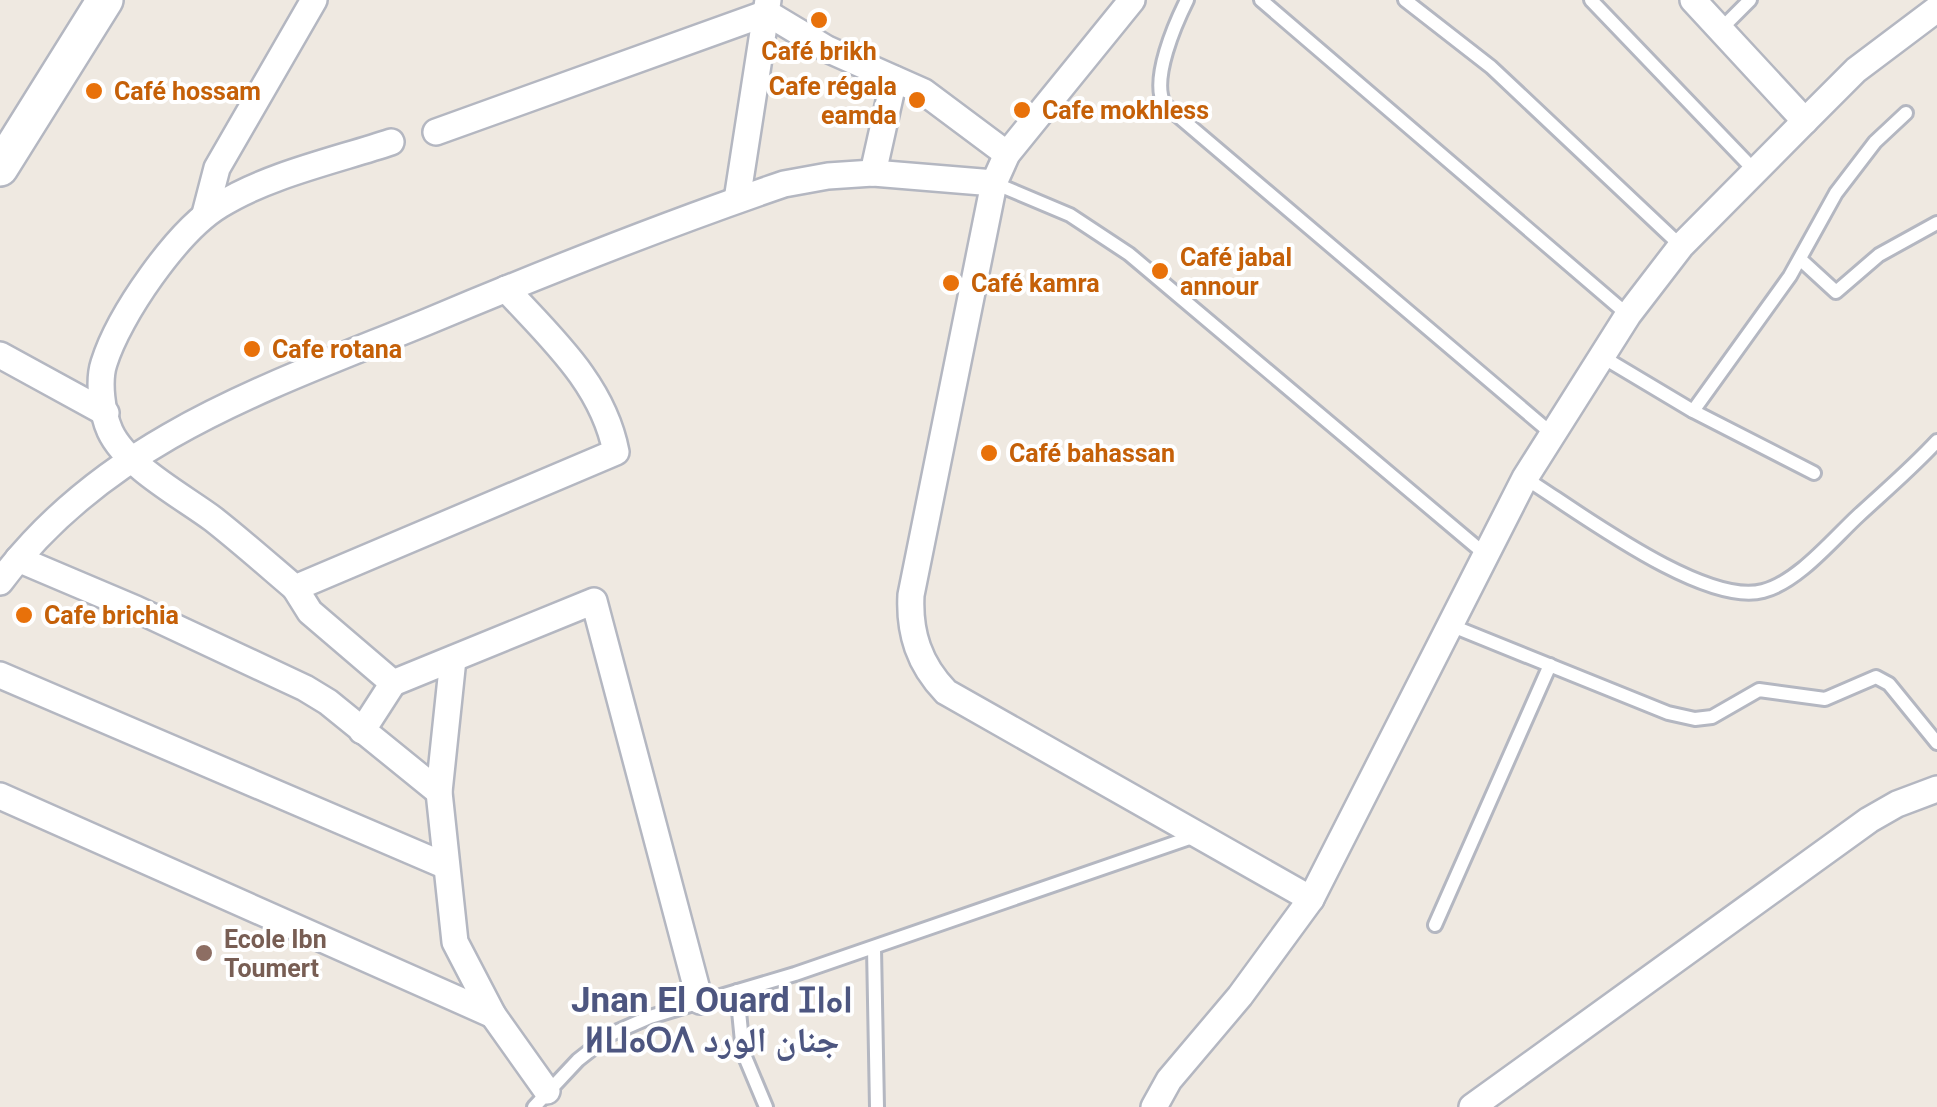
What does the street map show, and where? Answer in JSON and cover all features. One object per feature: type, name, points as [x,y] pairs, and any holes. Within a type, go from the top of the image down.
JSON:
[{"type":"street","points":[[0,168],[105,0]]},
{"type":"street","points":[[205,214],[217,168],[314,0]]},
{"type":"street","points":[[1132,0],[1007,154],[994,184],[912,595],[910,613],[915,641],[924,665],[946,692],[1312,899]]},
{"type":"street","points":[[1693,0],[1805,120]]},
{"type":"street","points":[[768,6],[827,49],[924,92],[1007,154]]},
{"type":"street","points":[[436,132],[768,6]]},
{"type":"street","points":[[737,200],[768,6]]},
{"type":"street","points":[[1154,1107],[1168,1080],[1240,996],[1312,899],[1525,478],[1628,315],[1681,246],[1805,120],[1856,70],[1937,9]]},
{"type":"street","points":[[873,173],[894,79]]},
{"type":"street","points":[[392,142],[245,192],[205,214],[175,244],[136,300],[103,365],[101,380],[110,431],[130,458],[216,521],[295,588],[310,612],[394,684]]},
{"type":"street","points":[[0,582],[79,496],[130,458],[255,393],[506,289],[784,184],[873,173],[994,184]]},
{"type":"street","points":[[295,588],[616,452],[610,423],[578,367],[506,289]]},
{"type":"street","points":[[0,356],[106,414]]},
{"type":"street","points":[[18,560],[136,609],[304,688],[439,792]]},
{"type":"street","points":[[362,730],[394,684],[594,601],[700,1001]]},
{"type":"street","points":[[453,658],[439,792],[455,942],[492,1016],[541,1099]]},
{"type":"street","points":[[0,675],[446,866]]},
{"type":"street","points":[[1472,1107],[1869,820],[1937,789]]},
{"type":"street","points":[[0,796],[492,1016]]},
{"type":"lane","points":[[1187,0],[1162,70],[1164,104],[1551,433]]},
{"type":"lane","points":[[1261,0],[1628,315]]},
{"type":"lane","points":[[1406,0],[1491,68],[1681,246]]},
{"type":"lane","points":[[1591,0],[1755,171]]},
{"type":"lane","points":[[1721,30],[1750,0]]},
{"type":"lane","points":[[1694,411],[1800,259],[1836,193],[1875,142],[1906,113]]},
{"type":"lane","points":[[994,184],[1070,215],[1129,254],[1486,555]]},
{"type":"lane","points":[[1800,259],[1836,292],[1878,255],[1937,224]]},
{"type":"lane","points":[[1601,356],[1694,411],[1814,474]]},
{"type":"lane","points":[[1525,478],[1668,568],[1723,588],[1756,592],[1778,585],[1819,554],[1937,442]]},
{"type":"lane","points":[[1450,624],[1668,712],[1695,719],[1722,714],[1759,690],[1825,699],[1876,677],[1889,684],[1937,743]]},
{"type":"lane","points":[[1436,924],[1550,665]]},
{"type":"lane","points":[[541,1099],[610,1034],[700,1001],[874,948],[1200,834]]},
{"type":"lane","points":[[874,948],[877,1107]]},
{"type":"lane","points":[[737,991],[743,1052],[766,1107]]},
{"type":"place","name":"Café brikh","points":[[819,20]]},
{"type":"place","name":"Café hossam","points":[[94,91]]},
{"type":"place","name":"Cafe régala eamda","points":[[917,100]]},
{"type":"place","name":"Cafe mokhless","points":[[1022,110]]},
{"type":"place","name":"Café jabal annour","points":[[1160,271]]},
{"type":"place","name":"Café kamra","points":[[951,283]]},
{"type":"place","name":"Cafe rotana","points":[[252,349]]},
{"type":"place","name":"Café bahassan","points":[[989,453]]},
{"type":"place","name":"Cafe brichia","points":[[24,615]]},
{"type":"place","name":"Ecole Ibn Toumert","points":[[204,953]]},
{"type":"district","name":"Jnan El Ouard ⵊⵏⴰⵏ ⵍⵡⴰⵔⴷ جنان الورد","points":[[712,1020]]}]
